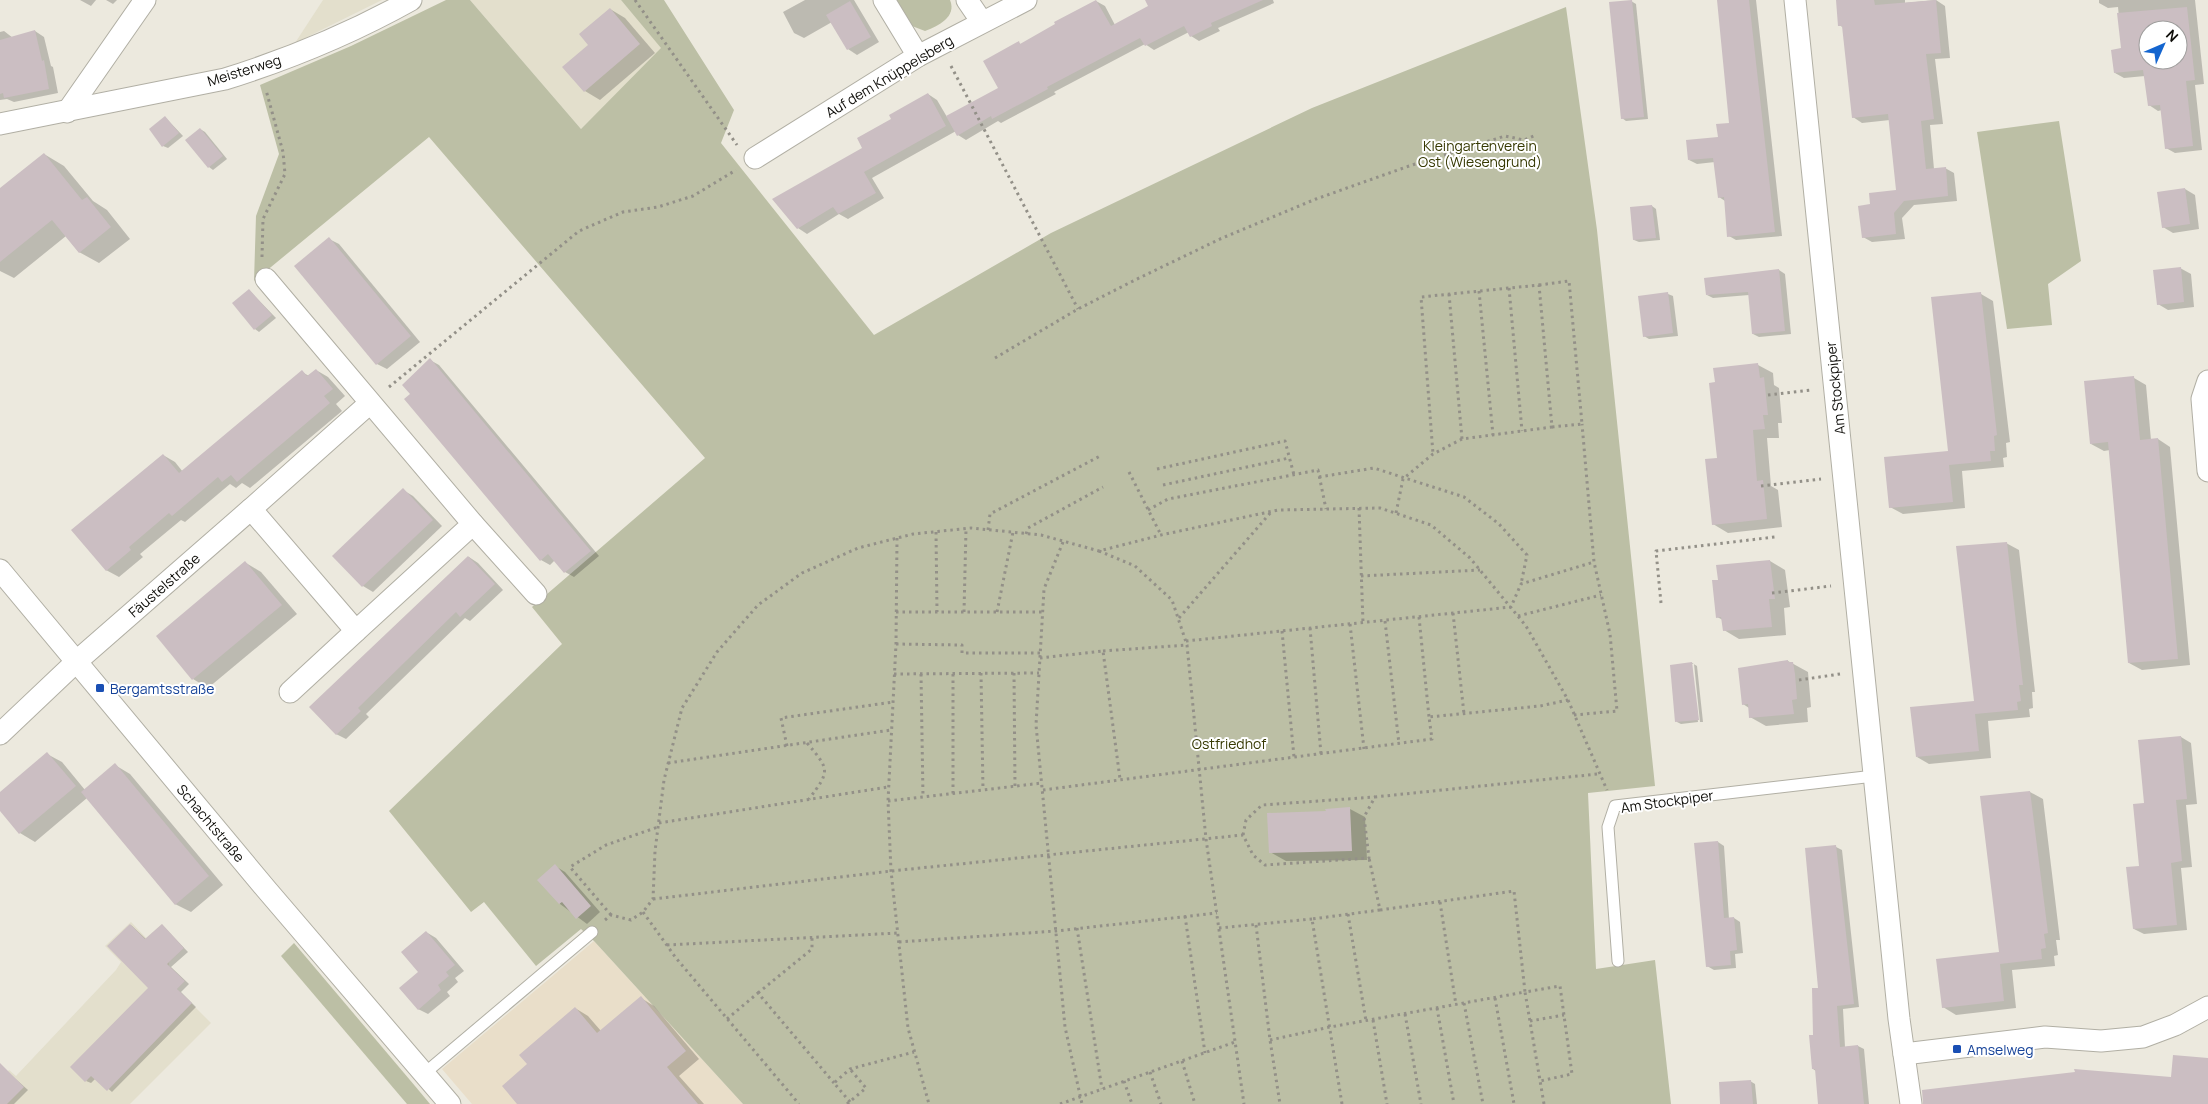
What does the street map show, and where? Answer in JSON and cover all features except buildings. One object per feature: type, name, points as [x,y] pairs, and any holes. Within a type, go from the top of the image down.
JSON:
[{"type":"street","points":[[67,112],[145,0]]},
{"type":"street","name":"Meisterweg","points":[[0,124],[224,79],[258,69],[372,22],[411,0]]},
{"type":"street","points":[[884,0],[918,56]]},
{"type":"street","points":[[967,0],[982,22]]},
{"type":"street","name":"Auf dem Knüppelsberg","points":[[752,160],[918,56],[1026,0]]},
{"type":"street","name":"Am Stockpiper","points":[[1795,0],[1899,1019],[1911,1104]]},
{"type":"street","points":[[266,279],[473,524],[536,594]]},
{"type":"street","points":[[2206,392],[2208,470]]},
{"type":"street","name":"Fäustelstraße","points":[[76,661],[370,403]]},
{"type":"street","points":[[251,509],[356,631]]},
{"type":"street","points":[[290,692],[473,524]]},
{"type":"street","name":"Schachtstraße","points":[[0,570],[266,889],[450,1104]]},
{"type":"street","points":[[0,734],[76,661]]},
{"type":"street","points":[[1904,1054],[2045,1037],[2101,1041],[2143,1037],[2175,1025],[2208,1007]]},
{"type":"lane","name":"Am Stockpiper","points":[[1618,961],[1608,827],[1615,806],[1874,776]]},
{"type":"lane","points":[[425,1073],[592,932]]},
{"type":"path","points":[[370,403],[579,231],[624,212],[658,207],[693,196],[752,160],[635,0]]},
{"type":"path","points":[[939,44],[1078,309]]},
{"type":"path","points":[[258,69],[268,95],[283,152],[285,174],[263,219],[261,267],[266,279]]},
{"type":"path","points":[[994,358],[1078,309],[1220,239],[1316,199],[1409,166],[1505,136],[1524,140],[1536,135]]},
{"type":"path","points":[[1433,454],[1421,297],[1569,282],[1594,562],[1610,634],[1617,711],[1574,715]]},
{"type":"path","points":[[1539,286],[1552,427]]},
{"type":"path","points":[[1509,288],[1522,431]]},
{"type":"path","points":[[1479,291],[1493,435]]},
{"type":"path","points":[[1449,294],[1462,439]]},
{"type":"path","points":[[1768,395],[1835,388]]},
{"type":"path","points":[[1396,513],[1403,479],[1433,454],[1462,439],[1582,424]]},
{"type":"path","points":[[1157,470],[1284,441],[1294,475]]},
{"type":"path","points":[[988,530],[990,514],[1102,455]]},
{"type":"path","points":[[1163,485],[1289,458]]},
{"type":"path","points":[[1319,477],[1374,468],[1403,479],[1464,497],[1500,524],[1527,555],[1521,584],[1510,607]]},
{"type":"path","points":[[1148,510],[1168,500],[1318,470],[1326,509]]},
{"type":"path","points":[[1129,472],[1161,535]]},
{"type":"path","points":[[1761,486],[1844,476]]},
{"type":"path","points":[[1026,534],[1028,528],[1104,487]]},
{"type":"path","points":[[1359,508],[1363,623]]},
{"type":"path","points":[[1099,551],[1161,535],[1272,511],[1380,508],[1430,525],[1470,558],[1526,626],[1568,700],[1598,774],[1615,806]]},
{"type":"path","points":[[1179,618],[1272,511]]},
{"type":"path","points":[[964,612],[966,529]]},
{"type":"path","points":[[888,787],[658,825],[606,845],[570,867],[611,915],[631,920],[643,912],[653,899],[658,825],[664,780],[682,708],[716,652],[758,605],[802,573],[858,548],[897,538],[966,529],[1041,535],[1099,551],[1135,566],[1172,600],[1187,643],[1206,839],[1244,1104]]},
{"type":"path","points":[[936,532],[937,612]]},
{"type":"path","points":[[997,612],[1012,532]]},
{"type":"path","points":[[897,538],[896,644],[888,787],[891,871],[908,1028],[929,1104]]},
{"type":"path","points":[[1661,603],[1656,551],[1775,538]]},
{"type":"path","points":[[1063,542],[1044,589],[1036,725],[1050,855],[1065,1027],[1082,1104]]},
{"type":"path","points":[[1521,584],[1594,562]]},
{"type":"path","points":[[1361,576],[1480,570]]},
{"type":"path","points":[[1772,593],[1855,584]]},
{"type":"path","points":[[1518,616],[1601,595]]},
{"type":"path","points":[[896,644],[962,645],[962,653],[1040,656],[1187,643],[1510,607]]},
{"type":"path","points":[[896,612],[1043,612]]},
{"type":"path","points":[[1453,614],[1464,714]]},
{"type":"path","points":[[1043,790],[1432,739],[1419,617]]},
{"type":"path","points":[[1385,621],[1399,744]]},
{"type":"path","points":[[1350,624],[1364,748]]},
{"type":"path","points":[[1310,628],[1321,754]]},
{"type":"path","points":[[1282,631],[1294,757]]},
{"type":"path","points":[[1103,651],[1120,779]]},
{"type":"path","points":[[1799,680],[1864,671]]},
{"type":"path","points":[[1014,673],[1015,786]]},
{"type":"path","points":[[894,674],[1040,673]]},
{"type":"path","points":[[921,674],[923,797]]},
{"type":"path","points":[[953,674],[953,794]]},
{"type":"path","points":[[981,674],[983,790]]},
{"type":"path","points":[[1429,718],[1540,706],[1568,700]]},
{"type":"path","points":[[788,746],[781,718],[893,702]]},
{"type":"path","points":[[668,763],[891,730]]},
{"type":"path","points":[[807,743],[822,760],[825,770],[825,778],[808,800]]},
{"type":"path","points":[[1369,858],[1265,865],[1253,854],[1243,835],[1246,820],[1262,806],[1376,797],[1598,774]]},
{"type":"path","points":[[888,802],[1042,783]]},
{"type":"path","points":[[1376,797],[1364,817],[1369,858],[1380,910]]},
{"type":"path","points":[[653,899],[891,871],[1243,835]]},
{"type":"path","points":[[1219,928],[1312,919],[1514,891],[1525,992],[1544,1104]]},
{"type":"path","points":[[1440,902],[1456,1005]]},
{"type":"path","points":[[643,912],[727,1019],[799,1104]]},
{"type":"path","points":[[899,942],[1056,931],[1217,913]]},
{"type":"path","points":[[1348,914],[1366,1021]]},
{"type":"path","points":[[592,932],[611,915]]},
{"type":"path","points":[[1185,916],[1205,1053]]},
{"type":"path","points":[[1312,919],[1342,1104]]},
{"type":"path","points":[[1256,925],[1280,1104]]},
{"type":"path","points":[[1076,928],[1102,1089]]},
{"type":"path","points":[[667,945],[898,933]]},
{"type":"path","points":[[727,1019],[812,949],[812,937]]},
{"type":"path","points":[[1270,1040],[1330,1027],[1560,986],[1572,1074],[1540,1082]]},
{"type":"path","points":[[758,993],[834,1083],[848,1103],[866,1088],[850,1070]]},
{"type":"path","points":[[1495,998],[1514,1104]]},
{"type":"path","points":[[1464,1003],[1483,1104]]},
{"type":"path","points":[[1437,1008],[1454,1104]]},
{"type":"path","points":[[1405,1014],[1421,1104]]},
{"type":"path","points":[[1530,1021],[1564,1015]]},
{"type":"path","points":[[1373,1020],[1387,1104]]},
{"type":"path","points":[[1060,1104],[1236,1042]]},
{"type":"path","points":[[834,1083],[850,1070],[914,1052]]},
{"type":"path","points":[[1182,1061],[1195,1104]]},
{"type":"path","points":[[1150,1072],[1161,1104]]},
{"type":"path","points":[[1124,1081],[1132,1104]]},
{"type":"shaded area","points":[[323,0],[382,0],[295,43]]},
{"type":"shaded area","points":[[470,0],[621,0],[662,48],[581,129]]},
{"type":"shaded area","points":[[131,922],[146,938],[162,924],[184,948],[169,962],[169,966],[185,981],[177,989],[211,1023],[130,1104],[0,1104],[0,1080],[9,1070],[16,1076],[116,970],[121,962],[105,946]]},
{"type":"shaded area","points":[[594,941],[743,1104],[472,1104],[442,1069]]},
{"type":"green space","name":"Ostfriedhof","points":[[446,0],[470,0],[581,129],[661,48],[621,0],[664,0],[734,110],[721,143],[874,335],[1051,233],[1312,108],[1566,7],[1597,230],[1655,786],[1588,793],[1596,969],[1655,960],[1671,1104],[743,1104],[581,929],[536,966],[484,902],[471,912],[389,811],[562,644],[532,607],[705,458],[429,137],[254,281],[256,216],[279,154],[260,85],[351,46]]},
{"type":"green space","points":[[895,0],[950,0],[951,11],[945,20],[925,31],[912,26]]},
{"type":"green space","points":[[2059,121],[2081,261],[2048,284],[2052,325],[2007,329],[1977,132]]},
{"type":"green space","points":[[294,943],[430,1104],[407,1104],[281,956]]},
{"type":"place","name":"Bergamtsstraße","points":[[100,688]]},
{"type":"place","name":"Amselweg","points":[[1957,1049]]},
{"type":"park label","name":"Kleingartenverein Ost (Wiesengrund)","points":[[1480,154]]}]
